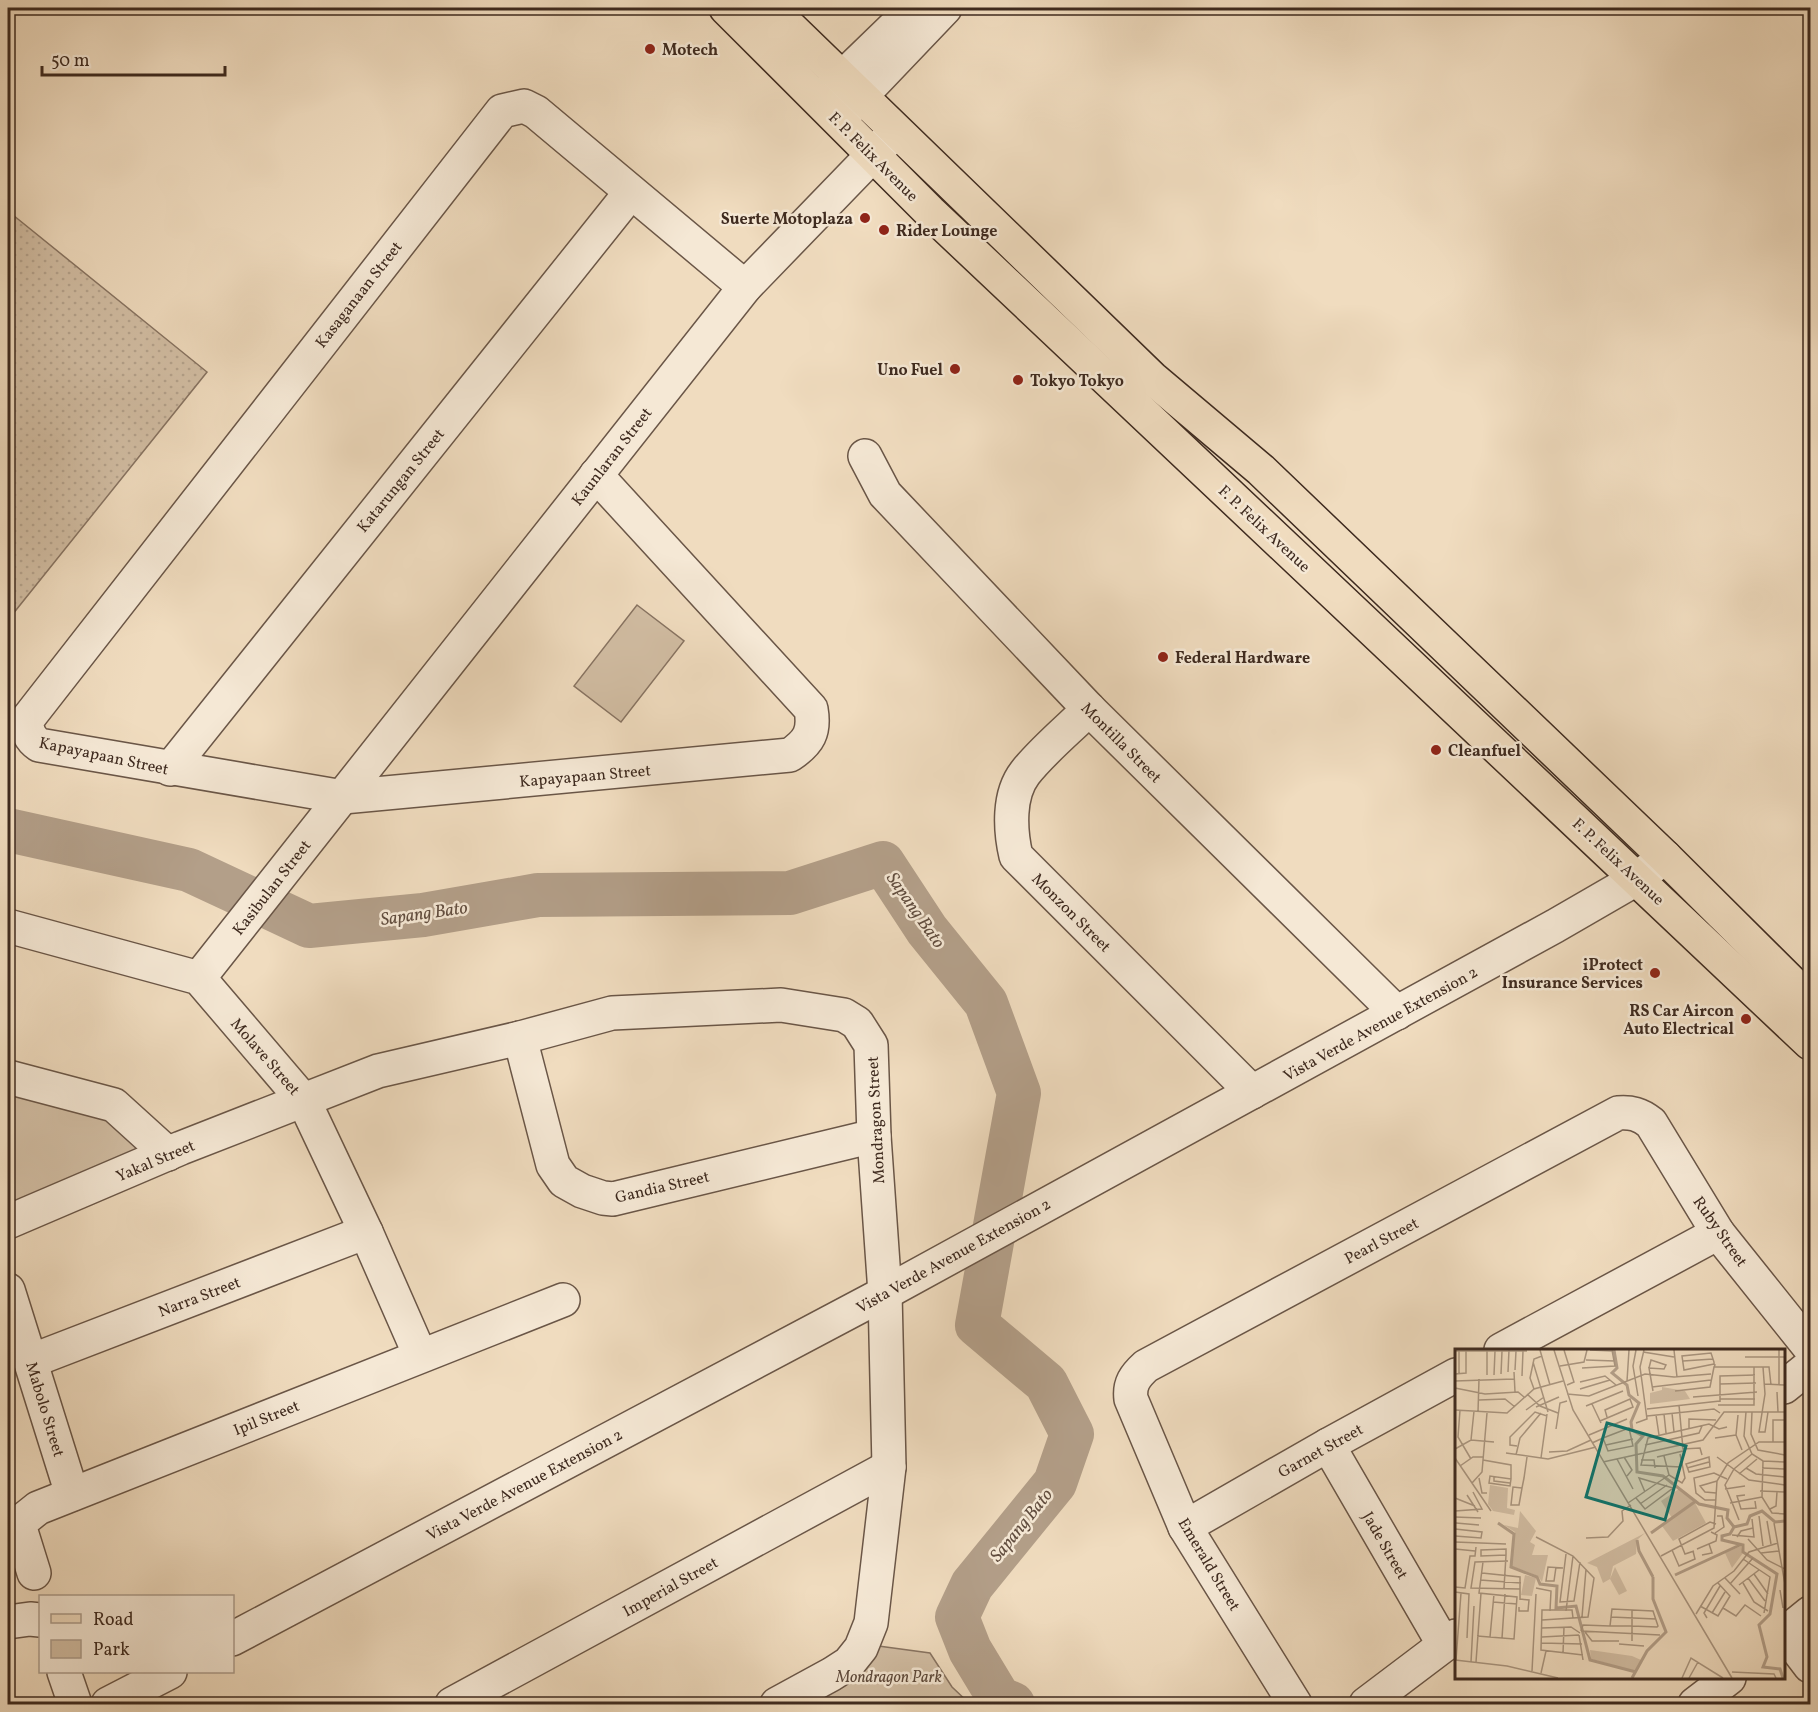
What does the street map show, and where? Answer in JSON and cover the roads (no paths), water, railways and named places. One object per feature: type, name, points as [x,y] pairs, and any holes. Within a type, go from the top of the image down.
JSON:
[{"type":"main road","name":"F. P. Felix Avenue","points":[[726,8],[930,212],[1638,878],[1800,1005]]},
{"type":"main road","name":"F. P. Felix Avenue","points":[[770,8],[1152,378],[1261,470],[1665,857],[1800,1005],[1810,1043]]},
{"type":"street","points":[[852,87],[914,8]]},
{"type":"street","points":[[828,111],[852,87],[945,8]]},
{"type":"street","name":"Kasaganaan Street","points":[[26,721],[502,111],[524,106],[536,112],[745,287]]},
{"type":"street","name":"Kaunlaran Street","points":[[343,797],[745,287],[896,131]]},
{"type":"street","name":"Katarungan Street","points":[[170,769],[631,192]]},
{"type":"street","name":"Montilla Street","points":[[865,456],[885,494],[1089,709],[1397,1013]]},
{"type":"street","name":"Kapayapaan Street","points":[[26,721],[31,740],[39,745],[343,797],[790,755],[803,746],[814,723],[811,709],[596,475]]},
{"type":"street","name":"Monzon Street","points":[[1089,709],[1024,775],[1012,810],[1016,856],[1252,1092]]},
{"type":"street","name":"Kasibulan Street","points":[[199,978],[281,872],[343,797]]},
{"type":"street","name":"Vista Verde Avenue Extension 2","points":[[234,1638],[885,1293],[1397,1013],[1638,878],[1665,857]]},
{"type":"street","points":[[8,926],[199,978]]},
{"type":"street","name":"Molave Street","points":[[199,978],[304,1101],[366,1232],[420,1355]]},
{"type":"street","name":"Mondragon Street","points":[[304,1101],[378,1071],[520,1038],[612,1013],[781,1005],[844,1015],[857,1023],[871,1045],[874,1136],[885,1293],[889,1467],[871,1623],[861,1648],[849,1663],[777,1704]]},
{"type":"street","name":"Gandia Street","points":[[520,1038],[553,1165],[564,1182],[603,1198],[613,1199],[874,1136]]},
{"type":"street","points":[[8,1077],[114,1105],[168,1154]]},
{"type":"street","name":"Yakal Street","points":[[8,1222],[168,1154],[304,1101]]},
{"type":"street","name":"Pearl Street","points":[[1133,1382],[1146,1366],[1618,1113],[1636,1114]]},
{"type":"street","name":"Ruby Street","points":[[1636,1114],[1651,1123],[1718,1233],[1810,1348]]},
{"type":"street","name":"Narra Street","points":[[32,1361],[366,1232]]},
{"type":"street","points":[[1503,1349],[1718,1233]]},
{"type":"street","name":"Mabolo Street","points":[[8,1290],[72,1494]]},
{"type":"street","name":"Ipil Street","points":[[34,1572],[20,1528],[23,1520],[38,1508],[563,1300]]},
{"type":"street","points":[[1785,1386],[1810,1366]]},
{"type":"street","name":"Garnet Street","points":[[1185,1527],[1455,1376]]},
{"type":"street","name":"Emerald Street","points":[[1133,1382],[1130,1391],[1131,1399],[1185,1527],[1295,1704]]},
{"type":"street","name":"Jade Street","points":[[1328,1445],[1450,1640]]},
{"type":"street","name":"Imperial Street","points":[[452,1704],[889,1467]]},
{"type":"street","points":[[1785,1632],[1810,1613]]},
{"type":"street","points":[[8,1622],[30,1618],[39,1620]]},
{"type":"street","points":[[1785,1634],[1810,1666]]},
{"type":"street","points":[[1366,1704],[1450,1640]]},
{"type":"street","points":[[65,1673],[75,1704]]},
{"type":"street","points":[[108,1704],[166,1673]]},
{"type":"street","points":[[1695,1704],[1726,1679]]},
{"type":"waterway","name":"Sapang Bato","points":[[8,830],[189,870],[309,926],[423,915],[538,895],[790,893],[883,863],[927,930],[986,1003],[1019,1093],[977,1325],[1046,1383],[1072,1434],[1055,1483],[972,1585],[957,1617],[970,1650],[999,1698],[1013,1704]]},
{"type":"place","name":"Motech","points":[[650,49]]},
{"type":"place","name":"Suerte Motoplaza","points":[[865,218]]},
{"type":"place","name":"Rider Lounge","points":[[884,230]]},
{"type":"place","name":"Uno Fuel","points":[[955,369]]},
{"type":"place","name":"Tokyo Tokyo","points":[[1018,380]]},
{"type":"place","name":"Federal Hardware","points":[[1163,657]]},
{"type":"place","name":"Cleanfuel","points":[[1436,750]]},
{"type":"place","name":"iProtect Insurance Services","points":[[1655,973]]},
{"type":"place","name":"RS Car Aircon Auto Electrical","points":[[1746,1019]]},
{"type":"park label","name":"Mondragon Park","points":[[889,1676]]}]
